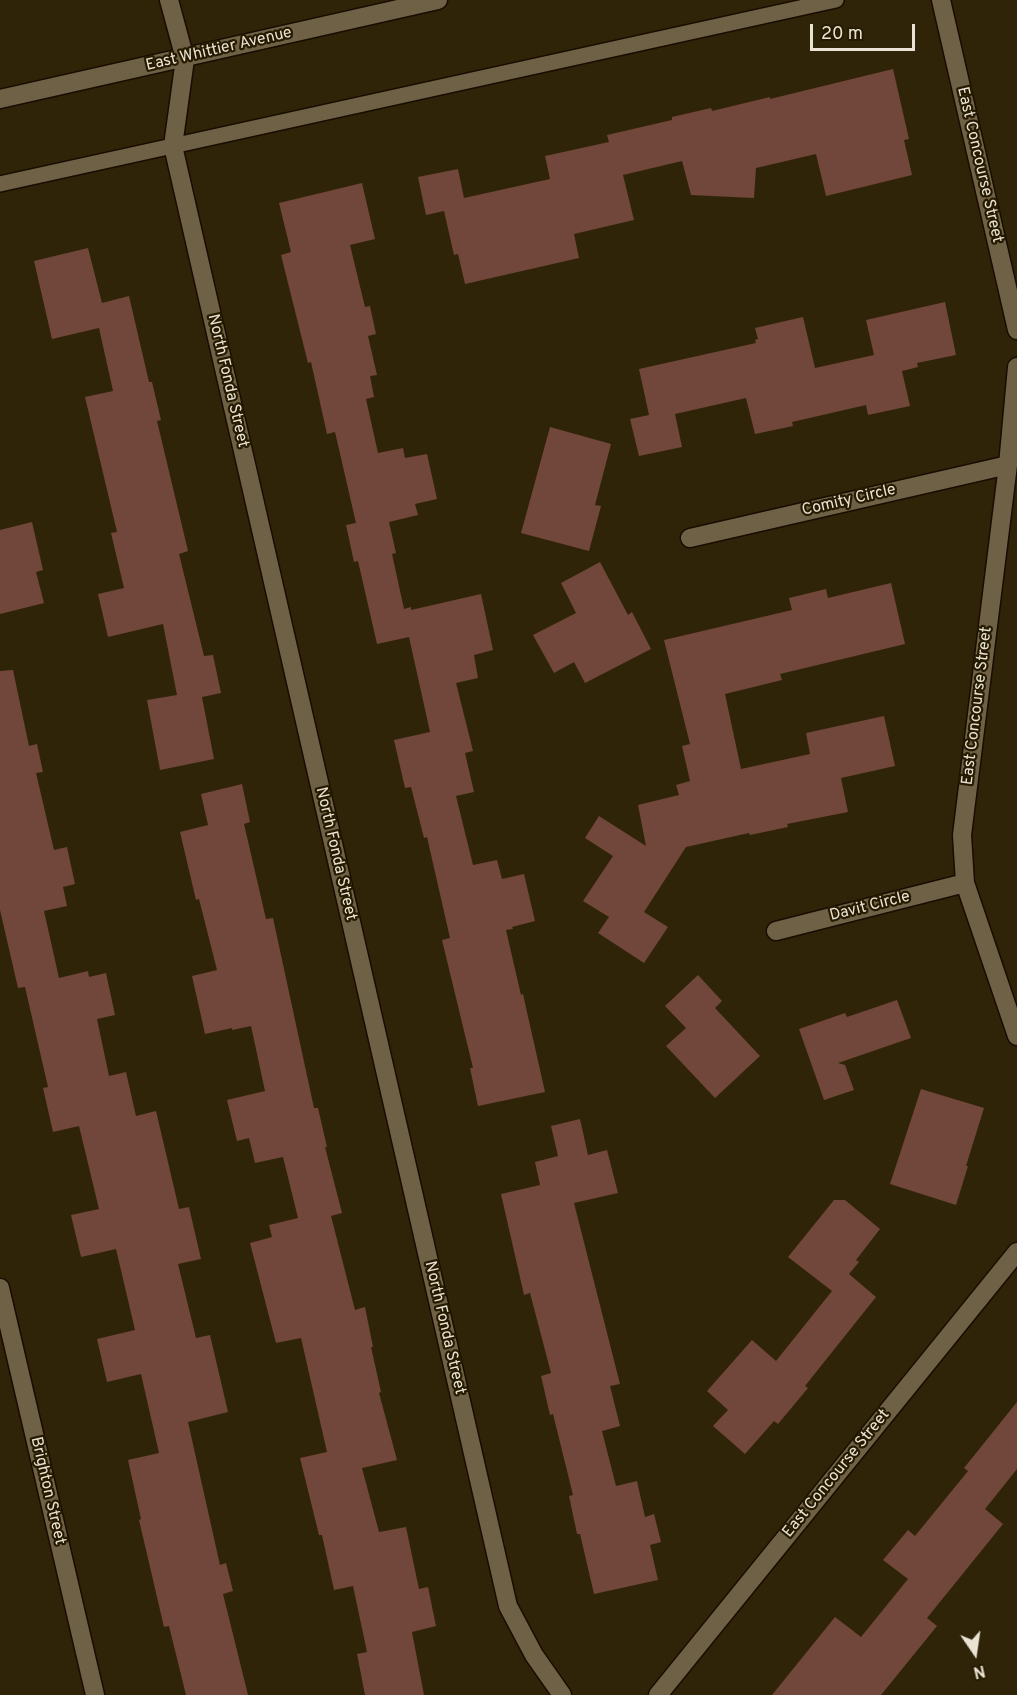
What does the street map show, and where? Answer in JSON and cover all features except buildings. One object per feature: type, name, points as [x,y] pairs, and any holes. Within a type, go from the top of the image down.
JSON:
[{"type":"street","name":"North Fonda Street","points":[[169,0],[185,59],[173,146],[508,1606],[534,1655],[562,1695]]},
{"type":"street","name":"East Whittier Avenue","points":[[0,99],[438,0]]},
{"type":"street","name":"East Concourse Street","points":[[941,0],[1017,330]]},
{"type":"street","name":"East Concourse Street","points":[[1017,367],[1008,465],[962,835],[964,883],[1017,1036]]},
{"type":"street","name":"Comity Circle","points":[[690,538],[1008,465]]},
{"type":"street","name":"Davit Circle","points":[[776,931],[964,883]]},
{"type":"street","name":"East Concourse Street","points":[[658,1695],[1017,1252]]},
{"type":"street","name":"Brighton Street","points":[[0,1288],[94,1695]]},
{"type":"lane","points":[[0,184],[836,0]]}]
